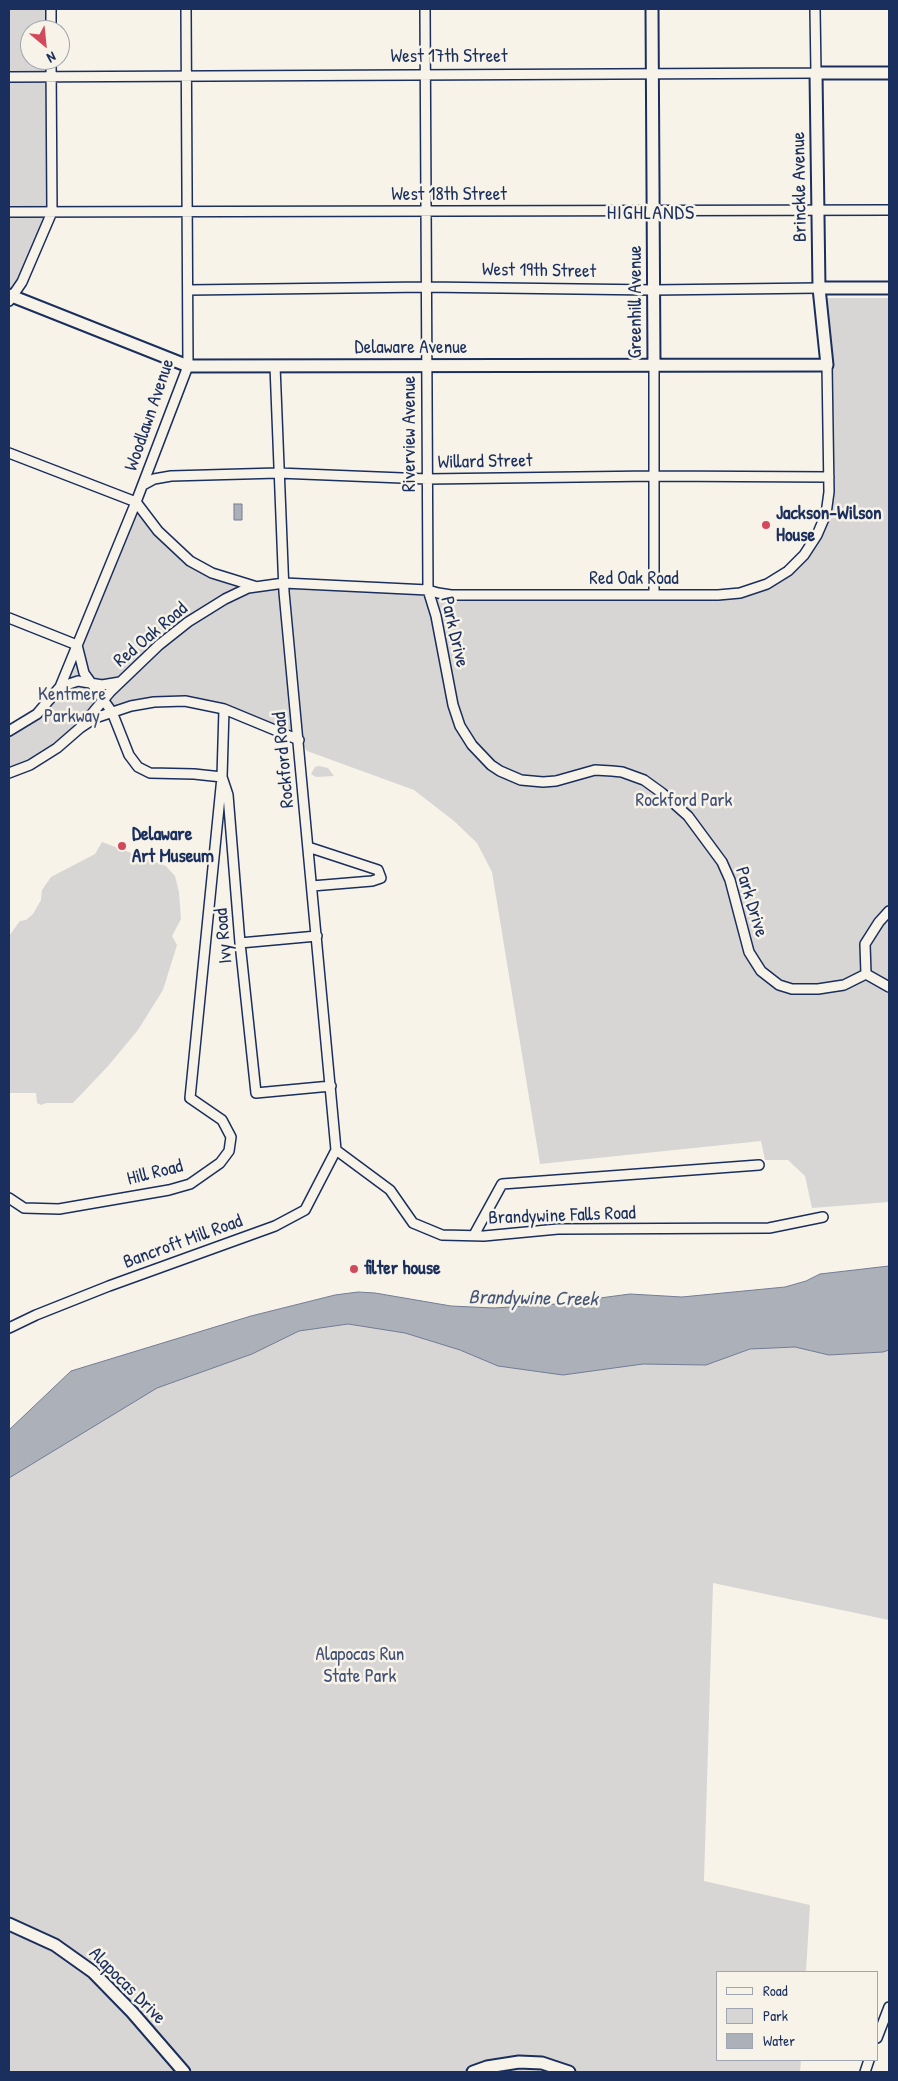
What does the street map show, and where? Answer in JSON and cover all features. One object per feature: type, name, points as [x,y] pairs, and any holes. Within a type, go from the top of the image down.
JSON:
[{"type":"street","name":"Woodlawn Avenue","points":[[9,731],[37,714],[60,687],[143,485],[188,366],[186,9]]},
{"type":"street","name":"Riverview Avenue","points":[[425,9],[428,590]]},
{"type":"street","name":"Greenhill Avenue","points":[[652,9],[654,595]]},
{"type":"street","name":"Brinckle Avenue","points":[[815,9],[819,288],[827,365]]},
{"type":"street","points":[[9,295],[22,282],[52,212],[51,70]]},
{"type":"street","name":"West 17th Street","points":[[9,77],[889,73]]},
{"type":"street","name":"West 18th Street","points":[[9,212],[889,210]]},
{"type":"street","name":"West 19th Street","points":[[188,290],[426,287],[653,290],[889,288]]},
{"type":"street","name":"Delaware Avenue","points":[[9,295],[188,366],[827,365]]},
{"type":"street","name":"Red Oak Road","points":[[80,728],[120,682],[159,645],[188,622],[225,598],[248,588],[284,583],[428,590],[452,594],[654,595],[729,594],[756,589],[778,578],[796,563],[818,535],[828,503],[827,365]]},
{"type":"street","name":"Rockford Road","points":[[275,366],[284,583],[318,936],[336,1150]]},
{"type":"street","points":[[9,452],[136,502]]},
{"type":"street","name":"Willard Street","points":[[143,485],[154,479],[171,476],[278,474],[427,479],[654,476],[829,477]]},
{"type":"street","name":"Red Oak Road","points":[[136,502],[158,531],[190,561],[212,573],[257,587]]},
{"type":"street","name":"Park Drive","points":[[428,590],[436,616],[456,717],[472,745],[491,765],[510,776],[532,782],[556,781],[586,772],[604,770],[622,772],[644,780],[688,816],[722,862],[730,880],[749,952],[761,971],[769,979],[779,985],[806,990],[844,985],[866,974]]},
{"type":"street","points":[[9,618],[77,645],[84,673],[112,712],[129,755],[138,766],[150,773],[222,777],[224,709]]},
{"type":"street","points":[[60,687],[78,681],[109,685],[120,682]]},
{"type":"street","points":[[9,773],[30,765],[57,748],[95,718],[131,706],[168,700],[203,704],[224,709],[299,740]]},
{"type":"street","name":"Ivy Road","points":[[222,777],[228,795],[240,943],[256,1093],[331,1086]]},
{"type":"street","name":"Hill Road","points":[[9,1198],[24,1208],[59,1209],[169,1190],[190,1184],[220,1163],[229,1152],[231,1137],[222,1120],[190,1098],[222,777]]},
{"type":"street","points":[[308,847],[378,870],[381,878],[312,886]]},
{"type":"street","points":[[889,911],[879,922],[865,944],[866,974],[889,987]]},
{"type":"street","points":[[240,943],[318,936]]},
{"type":"street","name":"Brandywine Falls Road","points":[[336,1150],[390,1190],[413,1223],[442,1235],[484,1236],[558,1229],[768,1228],[823,1217]]},
{"type":"street","name":"Bancroft Mill Road","points":[[9,1328],[100,1289],[275,1226],[305,1210],[336,1150]]},
{"type":"street","points":[[474,1235],[502,1184],[759,1165]]},
{"type":"street","name":"Alapocas Drive","points":[[9,1924],[55,1944],[93,1972],[132,2012],[184,2072]]},
{"type":"street","points":[[878,2035],[889,2007]]},
{"type":"street","points":[[473,2072],[487,2067],[518,2062],[542,2062],[569,2072]]},
{"type":"green space","points":[[9,9],[51,9],[51,20],[20,20],[20,70],[51,70],[52,212],[11,296],[9,289]]},
{"type":"green space","name":"Rockford Park","points":[[820,298],[889,298],[889,1202],[812,1208],[805,1176],[788,1160],[765,1160],[761,1141],[540,1164],[492,872],[477,843],[454,821],[414,790],[307,751],[299,740],[224,709],[185,701],[112,712],[104,700],[57,748],[9,773],[9,731],[54,695],[136,502],[190,561],[257,587],[284,583],[438,593],[718,595],[767,584],[812,545],[829,492]]},
{"type":"green space","points":[[315,767],[328,768],[334,776],[316,777],[311,774]]},
{"type":"green space","points":[[102,842],[166,866],[175,876],[179,892],[181,919],[172,936],[177,945],[163,990],[138,1030],[109,1065],[73,1103],[46,1103],[41,1105],[37,1103],[36,1093],[9,1093],[9,936],[20,921],[26,920],[33,914],[41,900],[42,890],[51,877],[95,854]]},
{"type":"green space","name":"Alapocas Run State Park","points":[[324,1305],[484,1324],[889,1314],[889,1620],[713,1583],[704,1881],[810,1905],[806,1971],[716,1971],[716,2061],[801,2061],[800,2072],[9,2072],[9,1456]]},
{"type":"water","points":[[234,504],[242,504],[242,520],[234,520]]},
{"type":"water","points":[[889,1266],[889,1350],[883,1352],[829,1355],[795,1347],[750,1349],[706,1365],[643,1364],[563,1375],[498,1366],[460,1350],[405,1333],[348,1324],[299,1331],[252,1354],[157,1388],[9,1478],[9,1430],[71,1371],[251,1316],[335,1295],[358,1292],[375,1293],[451,1306],[494,1308],[555,1304],[630,1294],[682,1297],[785,1287],[806,1281],[820,1274]]},
{"type":"place","name":"Jackson-Wilson House","points":[[766,525]]},
{"type":"place","name":"Delaware Art Museum","points":[[122,846]]},
{"type":"place","name":"filter house","points":[[354,1269]]},
{"type":"district","name":"HIGHLANDS","points":[[651,214]]},
{"type":"park label","name":"Kentmere Parkway","points":[[72,706]]},
{"type":"water label","name":"Brandywine Creek","points":[[533,1299]]}]
